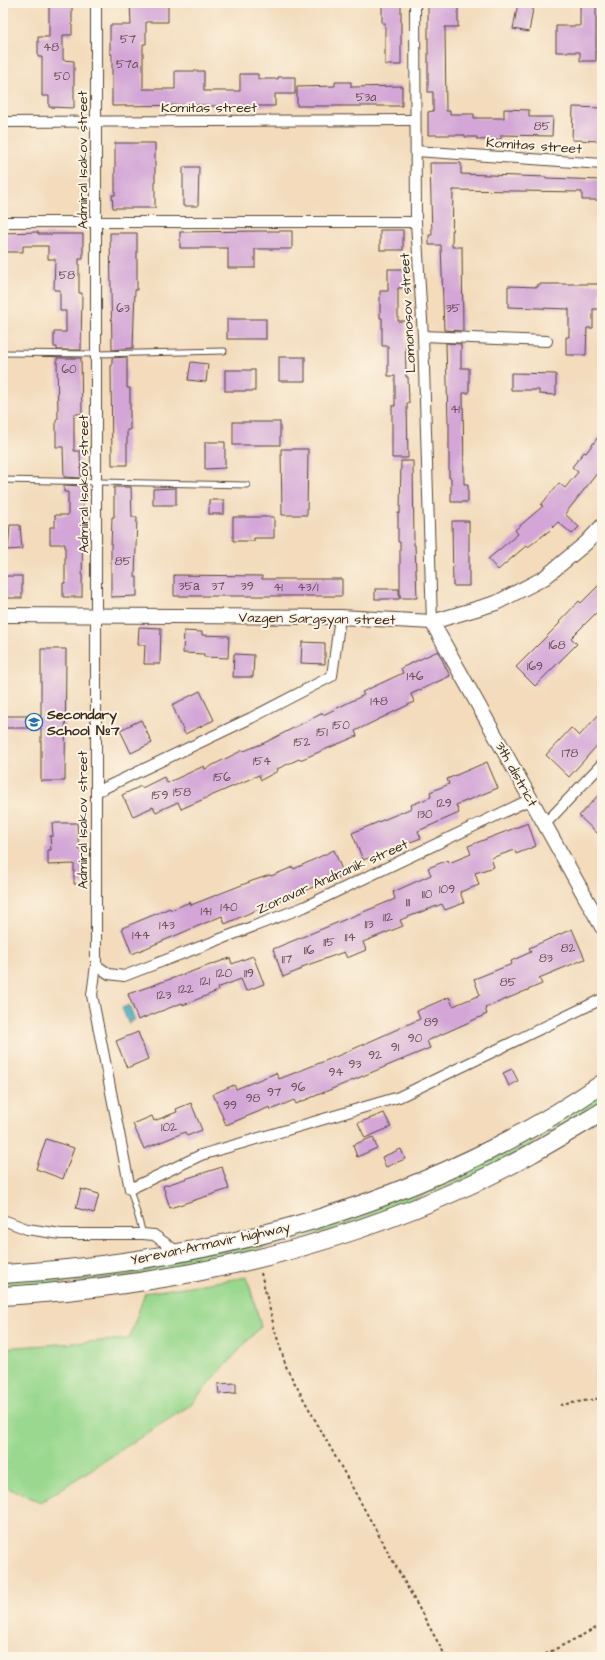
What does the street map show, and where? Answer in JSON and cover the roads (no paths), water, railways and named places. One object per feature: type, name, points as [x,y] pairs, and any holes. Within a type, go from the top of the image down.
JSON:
[{"type":"highway","points":[[574,1104],[602,1079]]},
{"type":"highway","name":"Yerevan-Armavir highway","points":[[3,1274],[83,1267],[179,1253],[278,1231],[393,1193],[430,1178],[492,1149],[574,1104],[602,1084]]},
{"type":"highway","name":"Yerevan-Armavir highway","points":[[3,1296],[57,1293],[139,1283],[258,1258],[372,1225],[466,1187],[518,1162],[602,1112]]},
{"type":"street","name":"Admiral Isakov street","points":[[96,3],[96,965],[92,995],[130,1189]]},
{"type":"street","name":"Lomonosov street","points":[[415,3],[416,222],[423,336],[432,622]]},
{"type":"street","name":"Komitas street","points":[[3,122],[415,120]]},
{"type":"street","name":"Komitas street","points":[[416,151],[602,164]]},
{"type":"street","points":[[3,222],[416,222]]},
{"type":"street","points":[[423,336],[547,341]]},
{"type":"street","name":"Vazgen Sargsyan street","points":[[3,615],[340,617],[432,622],[496,603],[544,578],[586,543],[602,526]]},
{"type":"street","points":[[96,792],[251,718],[332,676],[340,617]]},
{"type":"street","name":"3th district","points":[[432,622],[602,927]]},
{"type":"street","points":[[545,824],[602,764]]},
{"type":"street","name":"Zoravar Andranik street","points":[[96,965],[109,974],[124,976],[131,974],[304,907],[531,799]]},
{"type":"street","points":[[130,1189],[201,1154],[399,1097],[602,999]]},
{"type":"street","points":[[3,1220],[27,1229],[61,1234],[143,1234],[154,1236],[179,1253]]},
{"type":"lane","points":[[3,353],[97,354],[224,351]]},
{"type":"lane","points":[[3,480],[247,485]]},
{"type":"lane","points":[[130,1189],[143,1234]]},
{"type":"water","points":[[129,1005],[135,1020],[128,1023],[122,1008]]},
{"type":"place","name":"Secondary School №7","points":[[34,722]]}]
